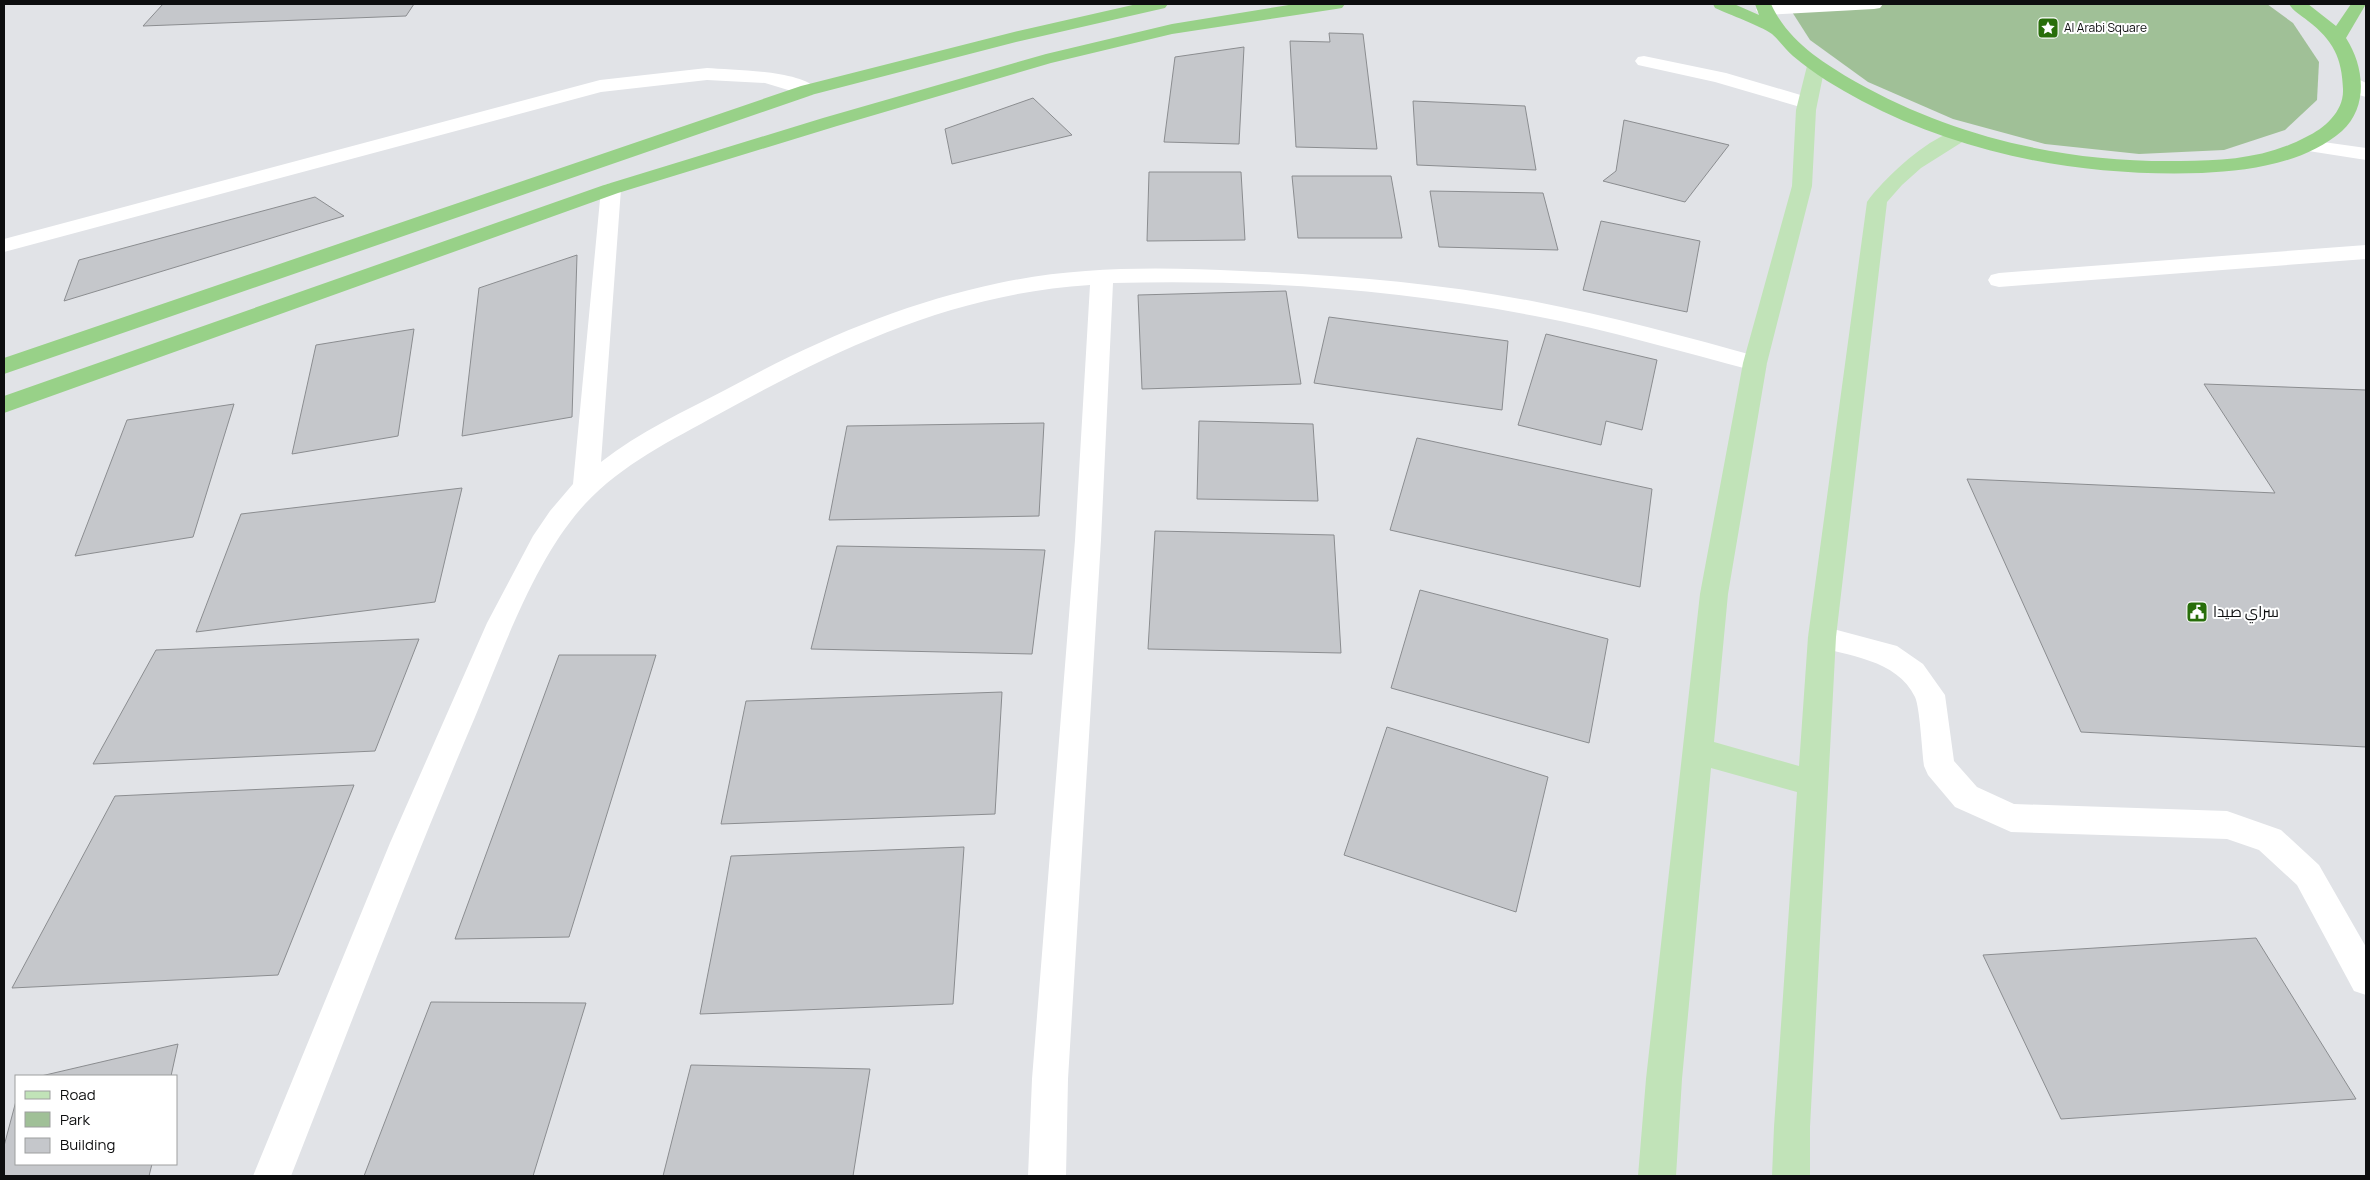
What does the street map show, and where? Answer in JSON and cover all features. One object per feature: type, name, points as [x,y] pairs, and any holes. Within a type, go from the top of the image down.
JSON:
[{"type":"highway","points":[[4,366],[808,90],[1014,36],[1160,4]]},
{"type":"highway","points":[[4,405],[611,189],[821,125],[1046,59],[1172,29],[1286,10],[1336,4]]},
{"type":"highway","points":[[1722,4],[1779,31]]},
{"type":"highway","points":[[1764,7],[1779,31],[1816,66],[1856,91],[1904,114],[1960,135],[2057,159],[2155,169],[2242,165],[2309,146],[2335,128],[2350,107],[2360,87],[2338,38],[2297,4]]},
{"type":"highway","points":[[2338,38],[2359,4]]},
{"type":"main road","points":[[1657,1176],[1664,1079],[1714,594],[1755,363],[1802,186],[1808,103],[1816,66]]},
{"type":"main road","points":[[1792,1176],[1792,1128],[1822,636],[1877,202],[1888,185],[1909,166],[1960,135]]},
{"type":"main road","points":[[1698,751],[1814,783]]},
{"type":"street","points":[[1764,7],[1874,4]]},
{"type":"street","points":[[1644,61],[1719,77],[1808,103]]},
{"type":"street","points":[[4,246],[600,86],[706,74],[766,77],[789,82],[808,90]]},
{"type":"street","points":[[2309,146],[2366,154]]},
{"type":"street","points":[[586,488],[611,189]]},
{"type":"street","points":[[1999,280],[2366,252]]},
{"type":"street","points":[[272,1176],[434,777],[509,606],[561,516],[586,488],[638,448],[757,382],[908,316],[968,297],[1033,284],[1102,276],[1198,275],[1351,284],[1431,293],[1505,304],[1574,318],[1755,363]]},
{"type":"street","points":[[1046,1176],[1050,1080],[1088,540],[1102,276]]},
{"type":"street","points":[[1822,636],[1887,654],[1913,672],[1930,696],[1939,766],[1966,797],[2011,818],[2227,825],[2270,840],[2308,875],[2366,979]]},
{"type":"green space","points":[[1787,4],[2267,4],[2293,23],[2319,62],[2317,100],[2285,130],[2224,150],[2139,154],[2045,144],[1953,119],[1868,82],[1810,40]]},
{"type":"building","points":[[163,4],[414,4],[406,16],[143,26]]},
{"type":"building","points":[[1329,33],[1363,34],[1377,149],[1296,147],[1290,41],[1330,42]]},
{"type":"building","points":[[1244,47],[1239,144],[1164,142],[1175,57]]},
{"type":"building","points":[[1033,98],[1072,135],[952,164],[945,129]]},
{"type":"building","points":[[1413,101],[1525,106],[1536,170],[1417,165]]},
{"type":"building","points":[[1624,120],[1729,145],[1685,202],[1603,181],[1616,171]]},
{"type":"building","points":[[1149,172],[1241,172],[1245,240],[1147,241]]},
{"type":"building","points":[[1292,176],[1391,176],[1402,238],[1298,238]]},
{"type":"building","points":[[1430,191],[1543,193],[1558,250],[1439,247]]},
{"type":"building","points":[[315,197],[344,216],[64,301],[79,260]]},
{"type":"building","points":[[1601,221],[1700,241],[1687,312],[1583,290]]},
{"type":"building","points":[[577,255],[572,417],[462,436],[479,288]]},
{"type":"building","points":[[1286,291],[1301,384],[1142,389],[1138,295]]},
{"type":"building","points":[[1329,317],[1508,341],[1502,410],[1314,383]]},
{"type":"building","points":[[414,329],[398,436],[292,454],[316,345]]},
{"type":"building","points":[[1546,334],[1657,360],[1642,430],[1606,421],[1601,445],[1518,425]]},
{"type":"building","name":"سراي صيدا","points":[[2204,384],[2366,390],[2366,747],[2081,732],[1967,479],[2275,493]]},
{"type":"building","points":[[234,404],[193,537],[75,556],[127,420]]},
{"type":"building","points":[[1199,421],[1313,424],[1318,501],[1197,499]]},
{"type":"building","points":[[1044,423],[1039,516],[829,520],[847,426]]},
{"type":"building","points":[[1417,438],[1652,489],[1640,587],[1390,530]]},
{"type":"building","points":[[462,488],[435,602],[196,632],[241,514]]},
{"type":"building","points":[[1155,531],[1334,535],[1341,653],[1148,649]]},
{"type":"building","points":[[837,546],[1045,550],[1032,654],[811,649]]},
{"type":"building","points":[[1420,590],[1608,639],[1589,743],[1391,688]]},
{"type":"building","points":[[419,639],[375,751],[93,764],[156,650]]},
{"type":"building","points":[[559,655],[656,655],[569,937],[455,939]]},
{"type":"building","points":[[1002,692],[995,814],[721,824],[746,701]]},
{"type":"building","points":[[1387,727],[1548,777],[1516,912],[1344,855]]},
{"type":"building","points":[[354,785],[278,975],[12,988],[115,796]]},
{"type":"building","points":[[964,847],[953,1004],[700,1014],[731,856]]},
{"type":"building","points":[[2256,938],[2356,1099],[2061,1119],[1983,955]]},
{"type":"building","points":[[431,1002],[586,1003],[533,1176],[364,1176]]},
{"type":"building","points":[[178,1044],[171,1075],[45,1075]]},
{"type":"building","points":[[691,1065],[870,1069],[853,1176],[663,1176]]},
{"type":"building","points":[[15,1105],[15,1165],[152,1165],[149,1176],[4,1176],[4,1146]]},
{"type":"place","name":"Al Arabi Square","points":[[2048,28]]},
{"type":"place","name":"سراي صيدا","points":[[2197,612]]}]
